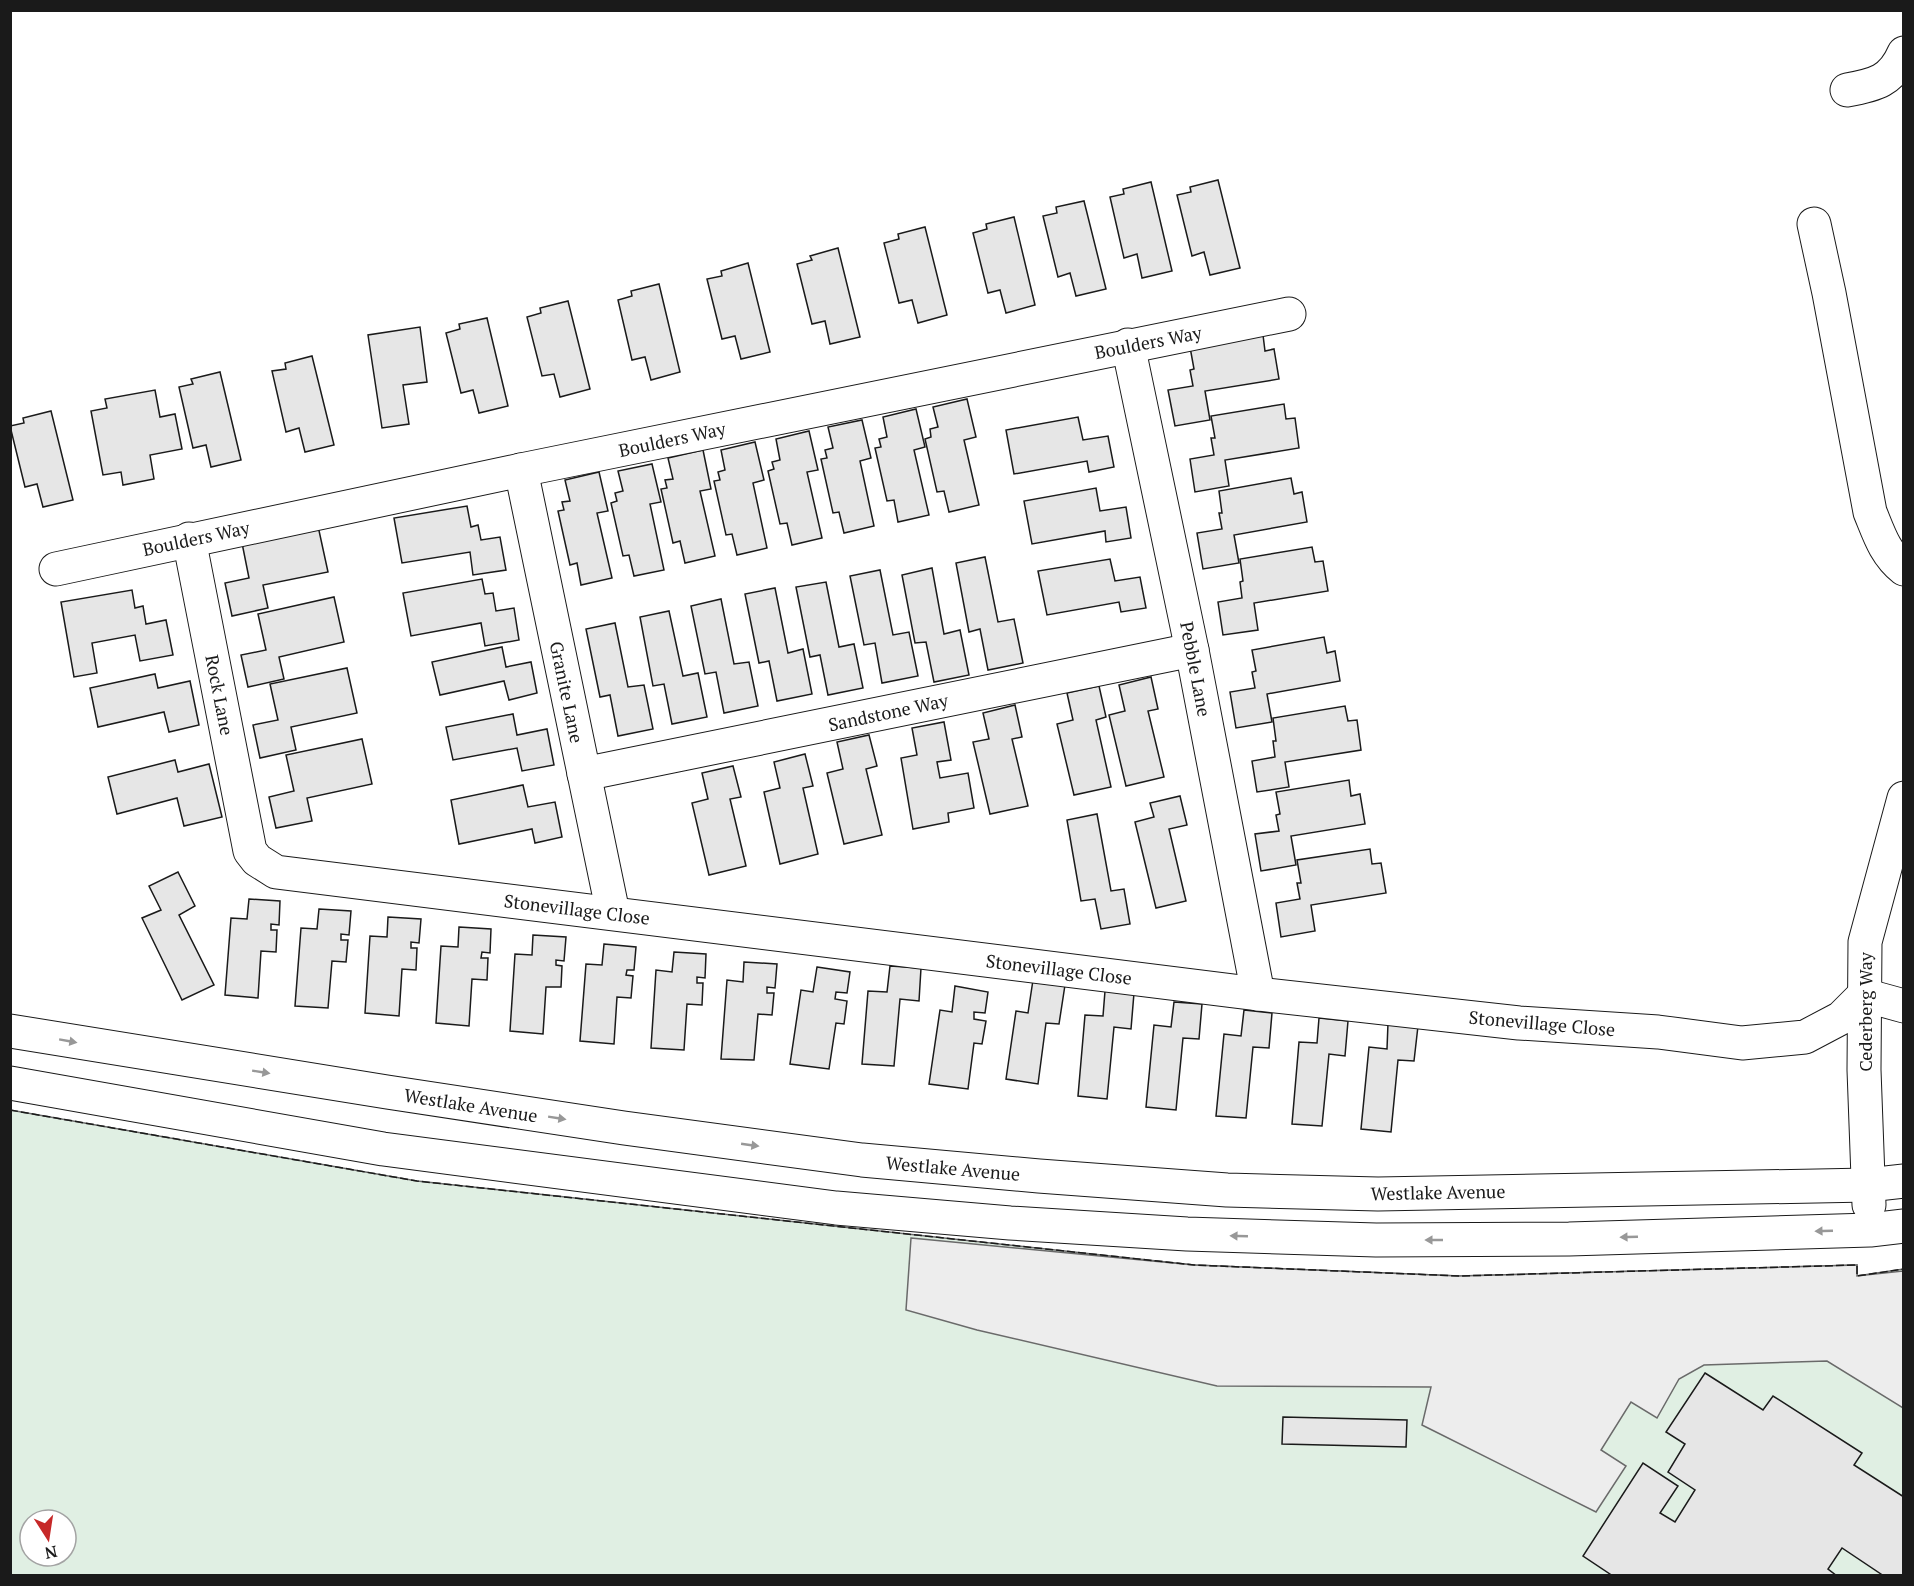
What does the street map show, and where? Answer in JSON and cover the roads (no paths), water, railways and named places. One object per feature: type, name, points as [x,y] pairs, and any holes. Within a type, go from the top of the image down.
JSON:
[{"type":"street","points":[[1847,90],[1875,85],[1889,76],[1904,53]]},
{"type":"street","points":[[1814,224],[1870,512],[1883,546],[1895,562],[1904,569]]},
{"type":"street","name":"Boulders Way","points":[[56,568],[521,470],[1289,314]]},
{"type":"street","name":"Pebble Lane","points":[[1128,345],[1192,650],[1258,994]]},
{"type":"street","name":"Granite Lane","points":[[521,470],[613,914]]},
{"type":"street","name":"Rock Lane","points":[[189,539],[250,851]]},
{"type":"street","name":"Sandstone Way","points":[[584,774],[1192,650]]},
{"type":"street","name":"Cederberg Way","points":[[1870,1230],[1864,1070],[1865,942],[1904,798]]},
{"type":"street","name":"Stonevillage Close","points":[[250,851],[257,860],[276,872],[1258,994],[1519,1023],[1658,1032],[1742,1043],[1805,1038],[1841,1018],[1864,995]]},
{"type":"street","points":[[1864,995],[1904,1006]]},
{"type":"street","name":"Westlake Avenue","points":[[10,1031],[624,1128],[862,1160],[1040,1176],[1227,1190],[1378,1194],[1868,1185],[1904,1181]]},
{"type":"street","points":[[10,1083],[383,1149],[836,1208],[1010,1223],[1186,1234],[1376,1240],[1569,1239],[1870,1230],[1904,1226]]}]
